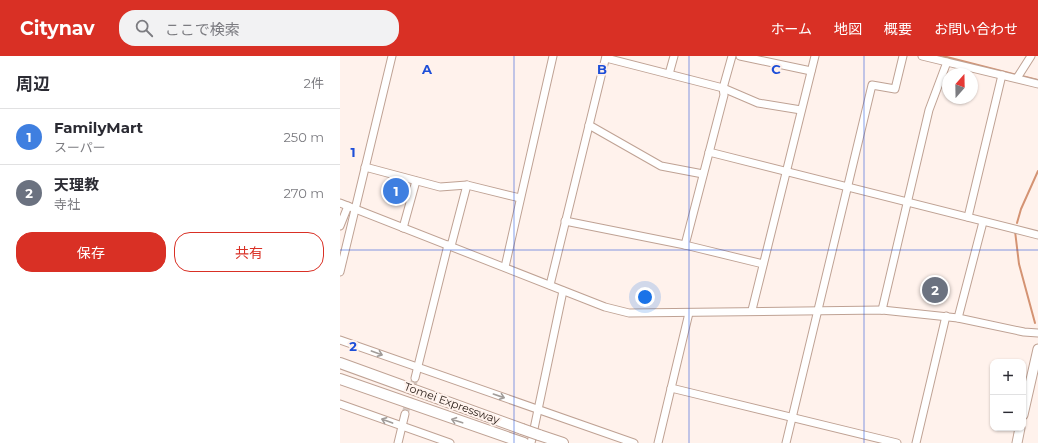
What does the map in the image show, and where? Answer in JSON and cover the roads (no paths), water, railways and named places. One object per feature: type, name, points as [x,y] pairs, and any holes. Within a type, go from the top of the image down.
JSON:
[{"type":"highway","name":"Tomei Expressway","points":[[340,363],[563,443]]},
{"type":"highway","name":"Tomei Expressway","points":[[340,379],[522,442]]},
{"type":"main road","points":[[1026,402],[1038,349]]},
{"type":"main road","points":[[1017,443],[1019,431]]},
{"type":"street","points":[[340,272],[351,207],[365,167],[392,56]]},
{"type":"street","points":[[505,267],[553,56]]},
{"type":"street","points":[[669,74],[674,56]]},
{"type":"street","points":[[685,245],[724,95],[723,88],[732,56]]},
{"type":"street","points":[[740,56],[811,71]]},
{"type":"street","points":[[752,310],[815,56]]},
{"type":"street","points":[[786,443],[817,309],[872,86],[895,89],[902,56]]},
{"type":"street","points":[[922,56],[1002,75],[1018,76],[1038,84]]},
{"type":"street","points":[[1018,76],[1031,56]]},
{"type":"street","points":[[550,285],[606,57],[723,88],[758,103],[801,110]]},
{"type":"street","points":[[882,310],[929,110],[947,62]]},
{"type":"street","points":[[968,217],[1002,75]]},
{"type":"street","points":[[589,125],[661,166],[703,174]]},
{"type":"street","points":[[709,152],[1038,235]]},
{"type":"street","points":[[365,167],[440,187],[467,185],[520,198]]},
{"type":"street","points":[[403,228],[416,181]]},
{"type":"street","points":[[415,378],[416,368],[467,185]]},
{"type":"street","points":[[340,203],[604,307],[630,313],[689,313],[817,309],[882,310],[946,316],[1024,332],[1038,333]]},
{"type":"street","points":[[340,226],[351,207]]},
{"type":"street","points":[[565,221],[685,245],[763,264]]},
{"type":"street","points":[[958,318],[983,222]]},
{"type":"street","points":[[531,443],[563,291]]},
{"type":"street","points":[[658,443],[689,313]]},
{"type":"street","points":[[916,443],[946,316]]},
{"type":"street","points":[[340,340],[416,368],[634,443]]},
{"type":"street","points":[[671,388],[897,443]]},
{"type":"street","points":[[340,404],[450,443]]},
{"type":"street","points":[[398,443],[405,414]]},
{"type":"waterway","points":[[943,56],[1017,75]]},
{"type":"waterway","points":[[1022,76],[1038,80]]},
{"type":"waterway","points":[[1017,223],[1021,209],[1038,171]]},
{"type":"waterway","points":[[1015,231],[1019,264],[1035,323]]},
{"type":"tunnel","points":[[405,414],[415,378]]},
{"type":"place","name":"FamilyMart","points":[[396,191]]},
{"type":"place","name":"天理教","points":[[935,290]]}]
